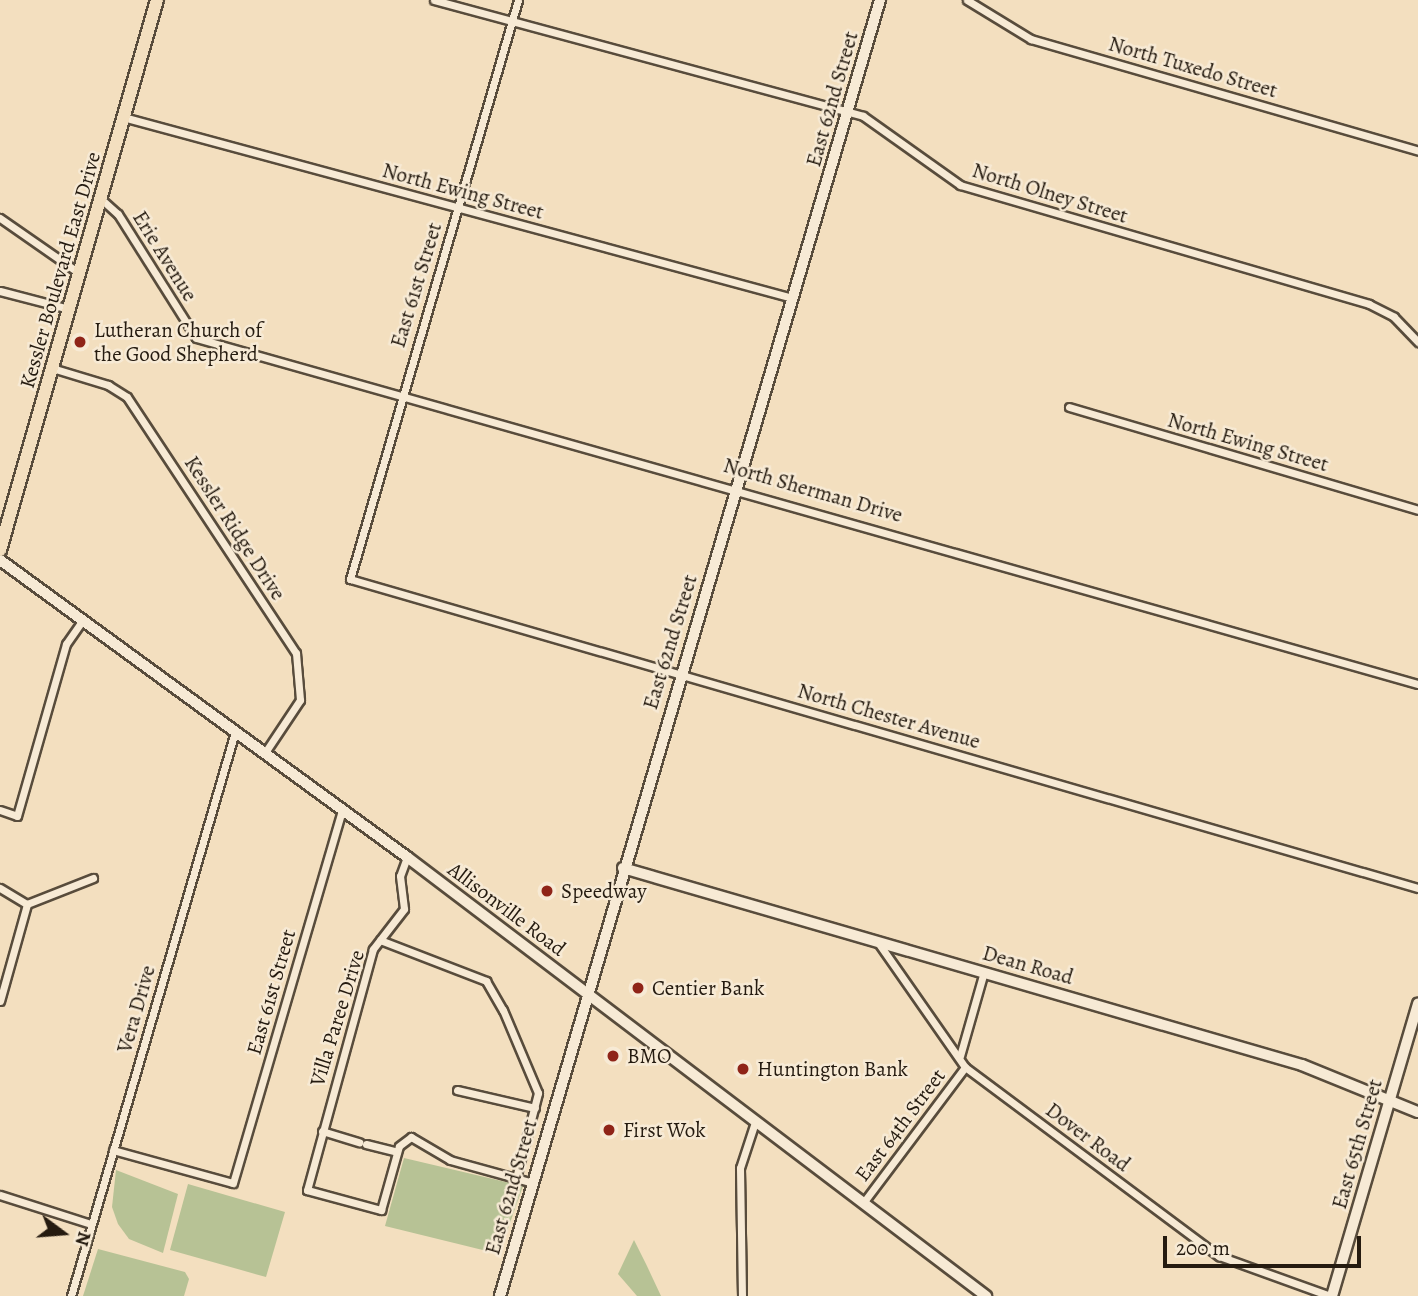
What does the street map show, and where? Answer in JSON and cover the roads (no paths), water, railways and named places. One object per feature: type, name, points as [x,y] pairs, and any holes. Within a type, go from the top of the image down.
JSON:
[{"type":"main road","name":"Kessler Boulevard East Drive","points":[[0,550],[157,0]]},
{"type":"street","name":"North Olney Street","points":[[433,0],[849,112],[886,128],[965,188],[1373,305],[1418,342]]},
{"type":"street","name":"East 61st Street","points":[[350,579],[401,395],[518,0]]},
{"type":"street","name":"East 62nd Street","points":[[500,1296],[623,868],[880,0]]},
{"type":"street","name":"North Tuxedo Street","points":[[967,0],[1031,38],[1418,151]]},
{"type":"street","name":"North Ewing Street","points":[[123,117],[793,298]]},
{"type":"street","name":"Erie Avenue","points":[[100,198],[118,214],[196,338]]},
{"type":"street","points":[[0,218],[79,273]]},
{"type":"street","points":[[0,291],[69,309]]},
{"type":"street","name":"North Sherman Drive","points":[[196,338],[737,486],[1418,684]]},
{"type":"street","name":"Kessler Ridge Drive","points":[[52,368],[108,385],[127,397],[296,653],[300,700],[264,754]]},
{"type":"street","name":"North Ewing Street","points":[[1069,407],[1418,510]]},
{"type":"street","name":"Allisonville Road","points":[[0,560],[588,992],[986,1296]]},
{"type":"street","name":"North Chester Avenue","points":[[350,579],[1418,888]]},
{"type":"street","points":[[0,810],[18,816],[66,644],[83,620]]},
{"type":"street","name":"Vera Drive","points":[[71,1296],[234,732]]},
{"type":"street","name":"East 61st Street","points":[[113,1150],[233,1183],[342,810]]},
{"type":"street","name":"Villa Paree Drive","points":[[397,1152],[375,1213],[310,1195],[307,1185],[380,940],[404,909],[400,876],[407,857]]},
{"type":"street","name":"Dean Road","points":[[623,868],[1302,1065],[1389,1103],[1418,1112]]},
{"type":"street","points":[[27,904],[93,878]]},
{"type":"street","points":[[0,888],[27,904]]},
{"type":"street","points":[[0,1001],[27,904]]},
{"type":"street","points":[[380,940],[486,981],[527,1058],[538,1093],[516,1178]]},
{"type":"street","name":"Dover Road","points":[[876,941],[960,1056],[965,1067],[1219,1256],[1331,1296]]},
{"type":"street","name":"East 64th Street","points":[[960,1056],[984,972]]},
{"type":"street","name":"East 65th Street","points":[[1331,1296],[1418,1003]]},
{"type":"street","name":"East 64th Street","points":[[863,1203],[965,1067]]},
{"type":"street","points":[[457,1090],[535,1108]]},
{"type":"street","points":[[741,1296],[740,1168],[755,1122]]},
{"type":"street","points":[[322,1131],[397,1152],[411,1137],[450,1160],[533,1183]]},
{"type":"street","points":[[0,1195],[91,1224]]},
{"type":"place","name":"Lutheran Church of the Good Shepherd","points":[[80,342]]},
{"type":"place","name":"Speedway","points":[[547,891]]},
{"type":"place","name":"Centier Bank","points":[[638,988]]},
{"type":"place","name":"BMO","points":[[613,1056]]},
{"type":"place","name":"Huntington Bank","points":[[743,1069]]},
{"type":"place","name":"First Wok","points":[[609,1130]]}]
